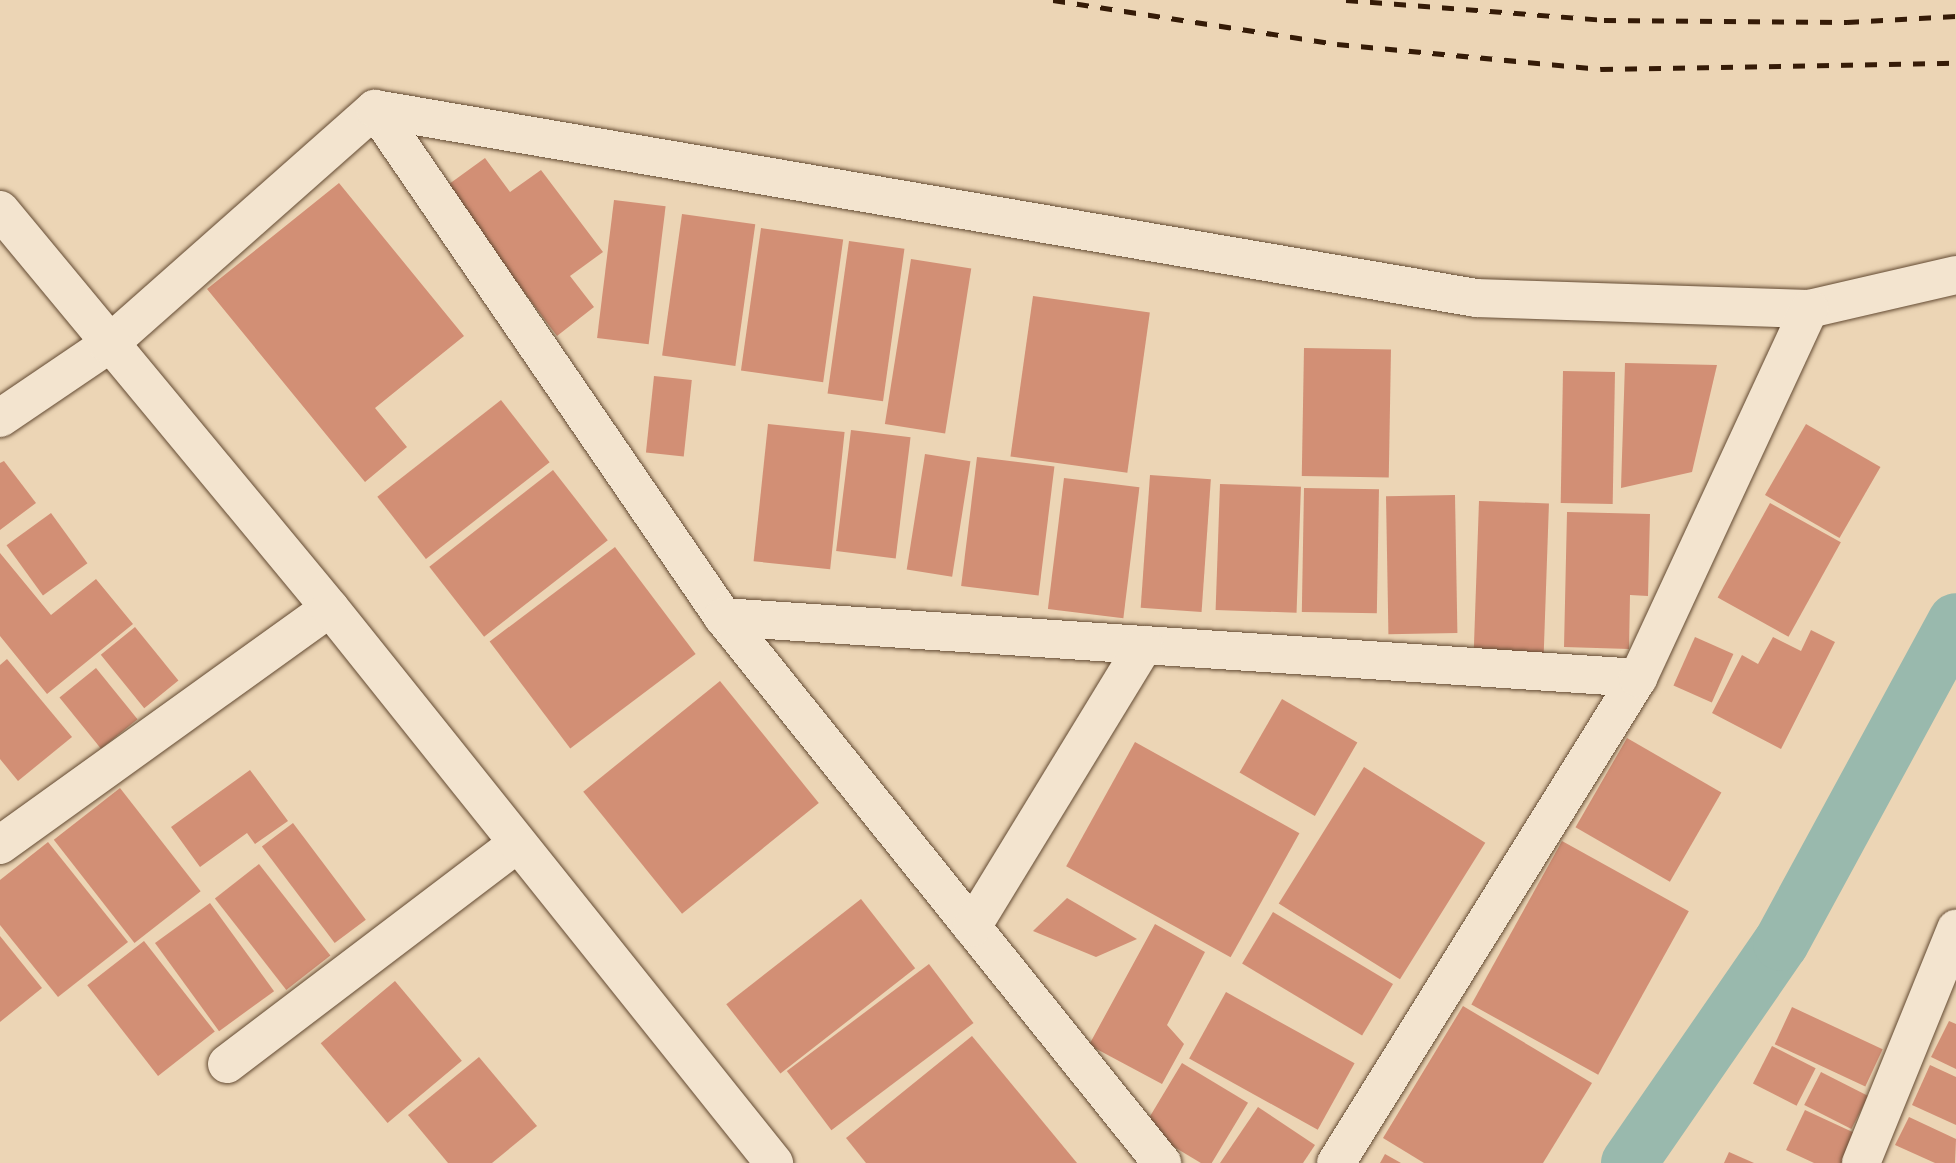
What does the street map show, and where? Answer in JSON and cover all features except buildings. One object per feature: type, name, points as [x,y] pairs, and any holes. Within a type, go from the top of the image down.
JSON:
[{"type":"street","points":[[375,109],[1476,298],[1809,309],[1956,275]]},
{"type":"street","points":[[0,418],[108,345],[375,109]]},
{"type":"street","points":[[375,109],[723,617],[1162,1163]]},
{"type":"street","points":[[0,210],[108,345],[330,608],[515,845],[774,1163]]},
{"type":"street","points":[[1336,1163],[1638,678],[1809,309]]},
{"type":"street","points":[[0,845],[330,608]]},
{"type":"street","points":[[723,617],[1638,678]]},
{"type":"street","points":[[972,927],[1144,645]]},
{"type":"street","points":[[227,1064],[515,845]]},
{"type":"street","points":[[1861,1163],[1956,929]]},
{"type":"waterway","points":[[1629,1163],[1781,943],[1956,621]]},
{"type":"railway","points":[[1053,0],[1337,44],[1601,69],[1956,63]]},
{"type":"railway","points":[[1346,0],[1604,20],[1847,22],[1956,16]]}]
